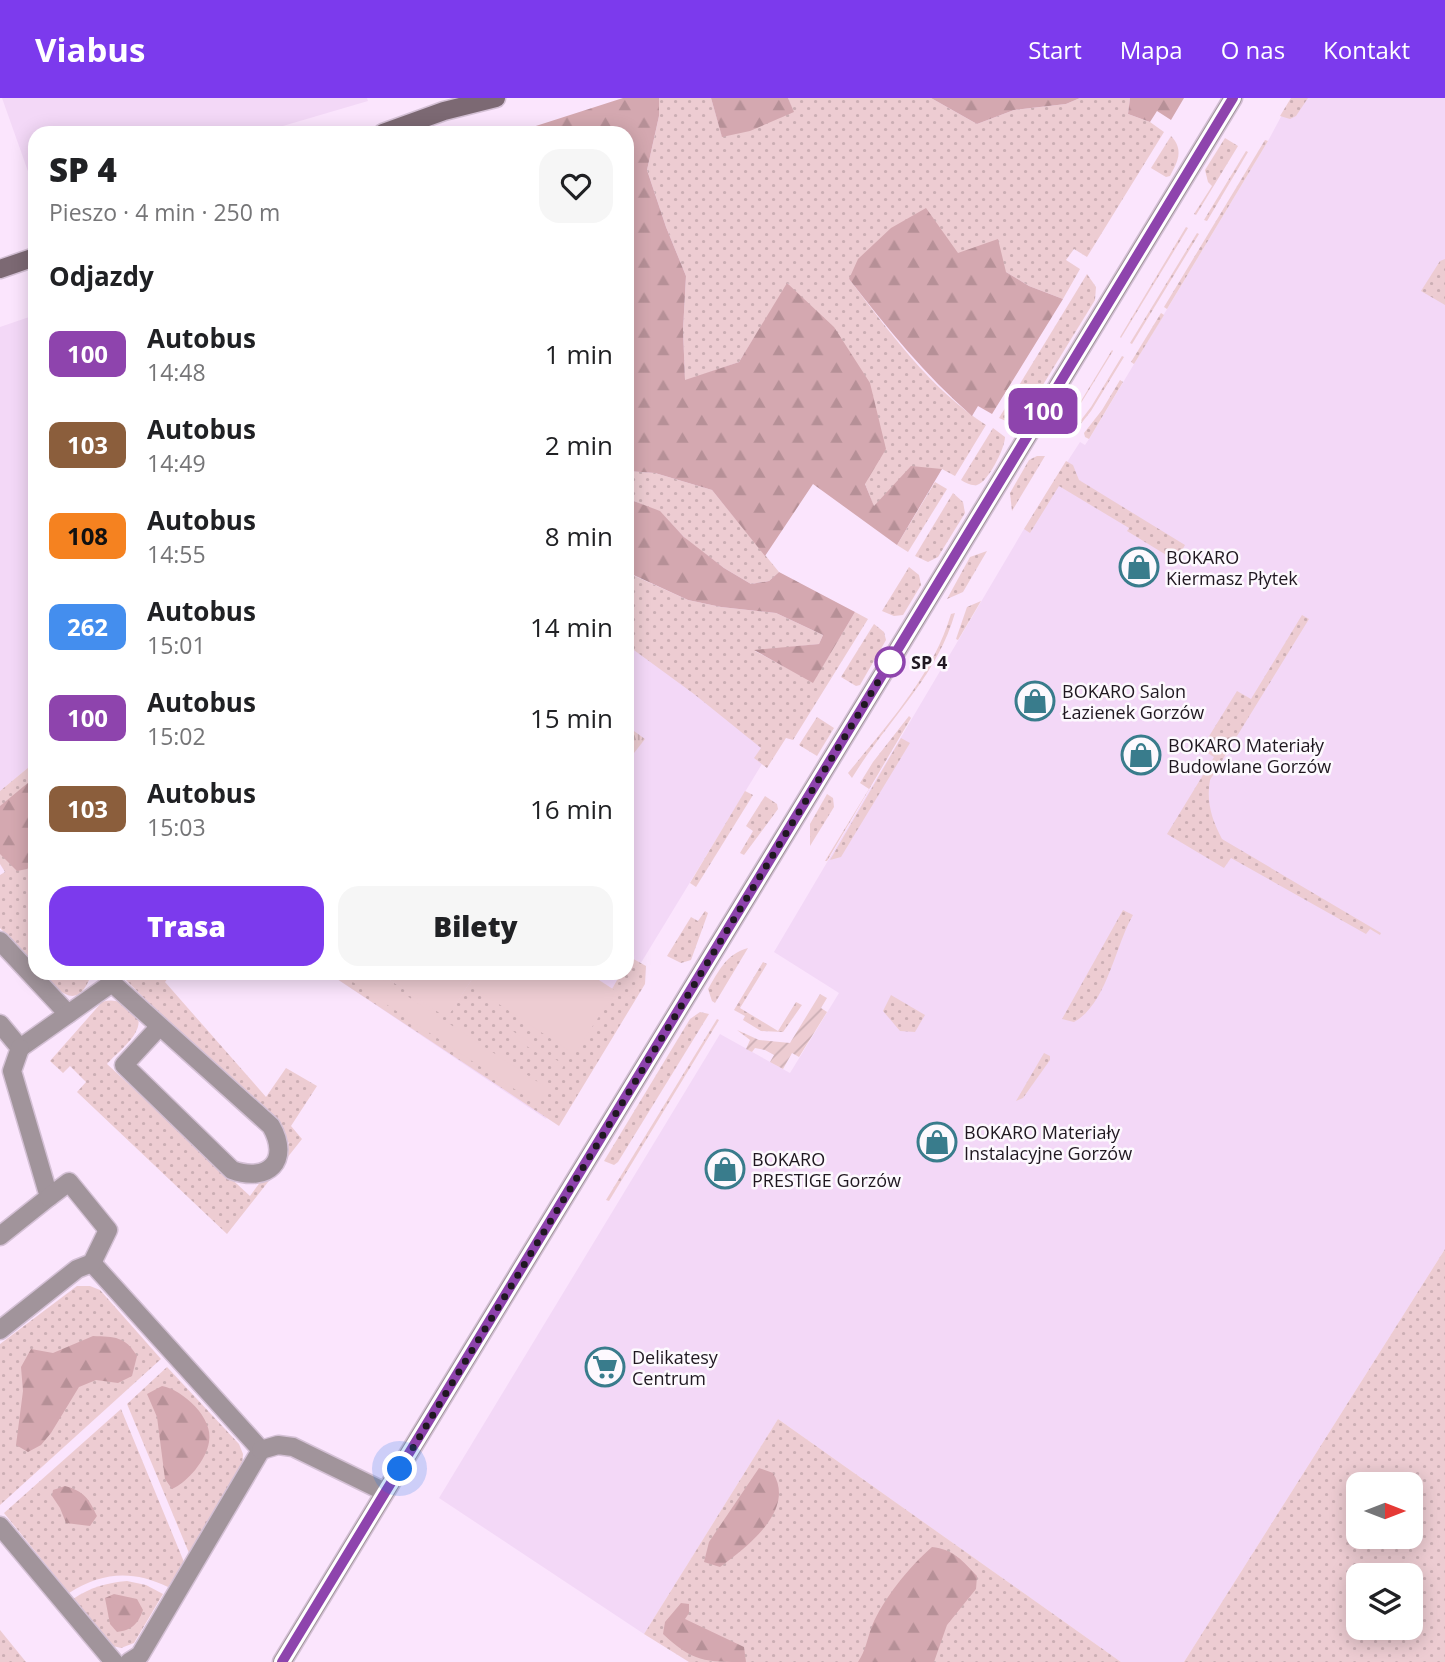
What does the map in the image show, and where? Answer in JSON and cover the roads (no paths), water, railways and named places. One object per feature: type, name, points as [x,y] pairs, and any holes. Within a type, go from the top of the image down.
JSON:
[{"type":"main road","points":[[444,111],[468,98]]},
{"type":"main road","points":[[402,126],[444,111],[496,98]]},
{"type":"main road","points":[[0,270],[28,260]]},
{"type":"street","points":[[282,1662],[1233,98]]},
{"type":"street","points":[[0,942],[28,972]]},
{"type":"street","points":[[36,980],[68,1014]]},
{"type":"street","points":[[50,1197],[12,1071],[20,1048],[112,983],[160,1026],[271,1126],[279,1140],[279,1152],[274,1165],[261,1174],[247,1175],[232,1170],[124,1065],[160,1026]]},
{"type":"street","points":[[0,1024],[20,1048]]},
{"type":"street","points":[[0,1236],[69,1182],[107,1230],[92,1263],[77,1269],[0,1330]]},
{"type":"street","points":[[92,1263],[261,1450]]},
{"type":"street","points":[[129,1662],[140,1655],[261,1450],[278,1445],[293,1447],[385,1492]]},
{"type":"street","points":[[0,1526],[114,1662]]},
{"type":"place","name":"BOKARO Kiermasz Płytek","points":[[1139,567]]},
{"type":"place","name":"SP 4","points":[[890,662]]},
{"type":"place","name":"BOKARO Salon Łazienek Gorzów","points":[[1035,701]]},
{"type":"place","name":"BOKARO Materiały Budowlane Gorzów","points":[[1141,755]]},
{"type":"place","name":"BOKARO Materiały Instalacyjne Gorzów","points":[[937,1142]]},
{"type":"place","name":"BOKARO PRESTIGE Gorzów","points":[[725,1169]]},
{"type":"place","name":"Delikatesy Centrum","points":[[605,1367]]}]
